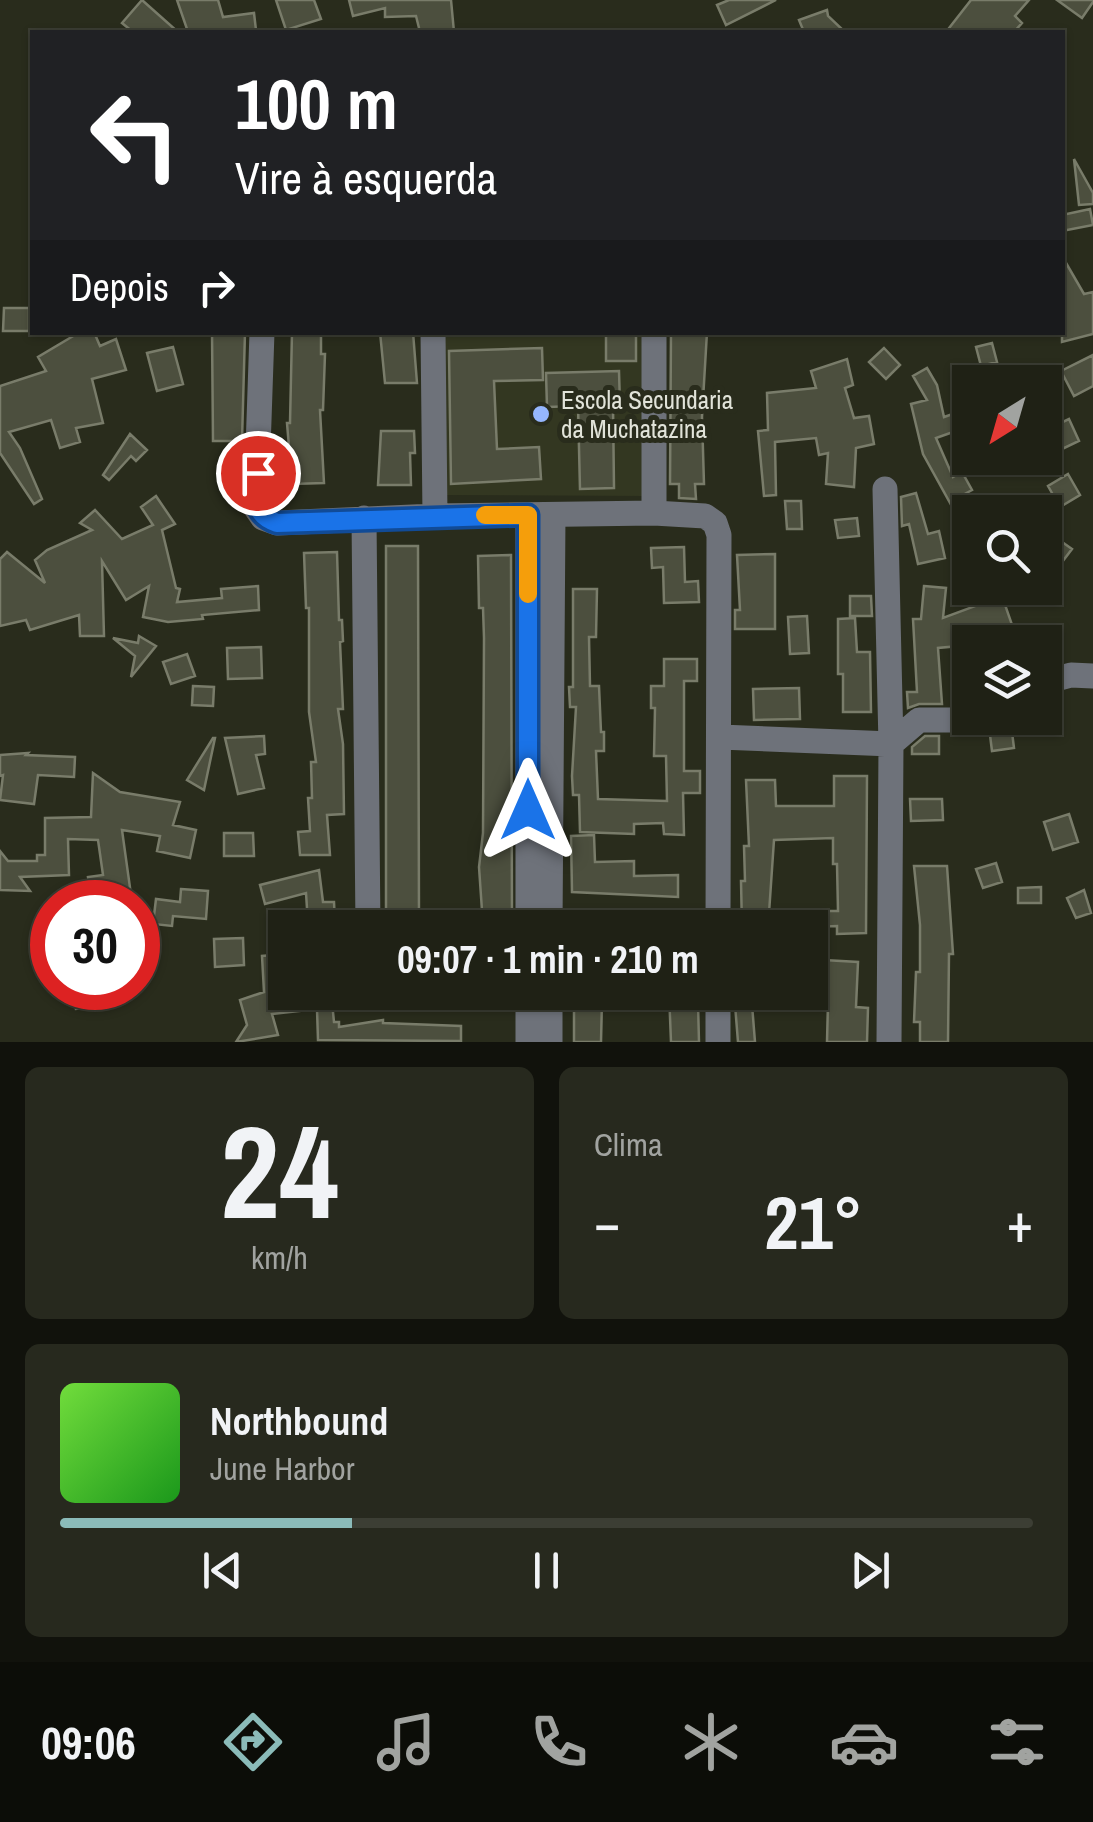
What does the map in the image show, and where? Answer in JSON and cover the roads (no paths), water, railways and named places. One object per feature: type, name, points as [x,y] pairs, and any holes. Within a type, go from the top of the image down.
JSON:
[{"type":"street","points":[[262,335],[256,508],[263,518],[277,523],[654,513],[705,516],[715,523],[720,535],[718,910]]},
{"type":"street","points":[[433,335],[434,516]]},
{"type":"street","points":[[654,335],[654,513]]},
{"type":"street","points":[[885,488],[891,744],[889,1042]]},
{"type":"street","points":[[540,515],[540,770],[549,910]]},
{"type":"street","points":[[364,518],[368,910]]},
{"type":"street","points":[[1062,677],[1093,676]]},
{"type":"street","points":[[720,737],[891,744],[919,720],[952,720]]},
{"type":"street","points":[[529,910],[540,770]]},
{"type":"street","points":[[528,1010],[528,1042]]},
{"type":"street","points":[[550,1010],[550,1042]]},
{"type":"street","points":[[718,1010],[718,1042]]},
{"type":"place","name":"Escola Secundaria da Muchatazina","points":[[541,414]]}]
